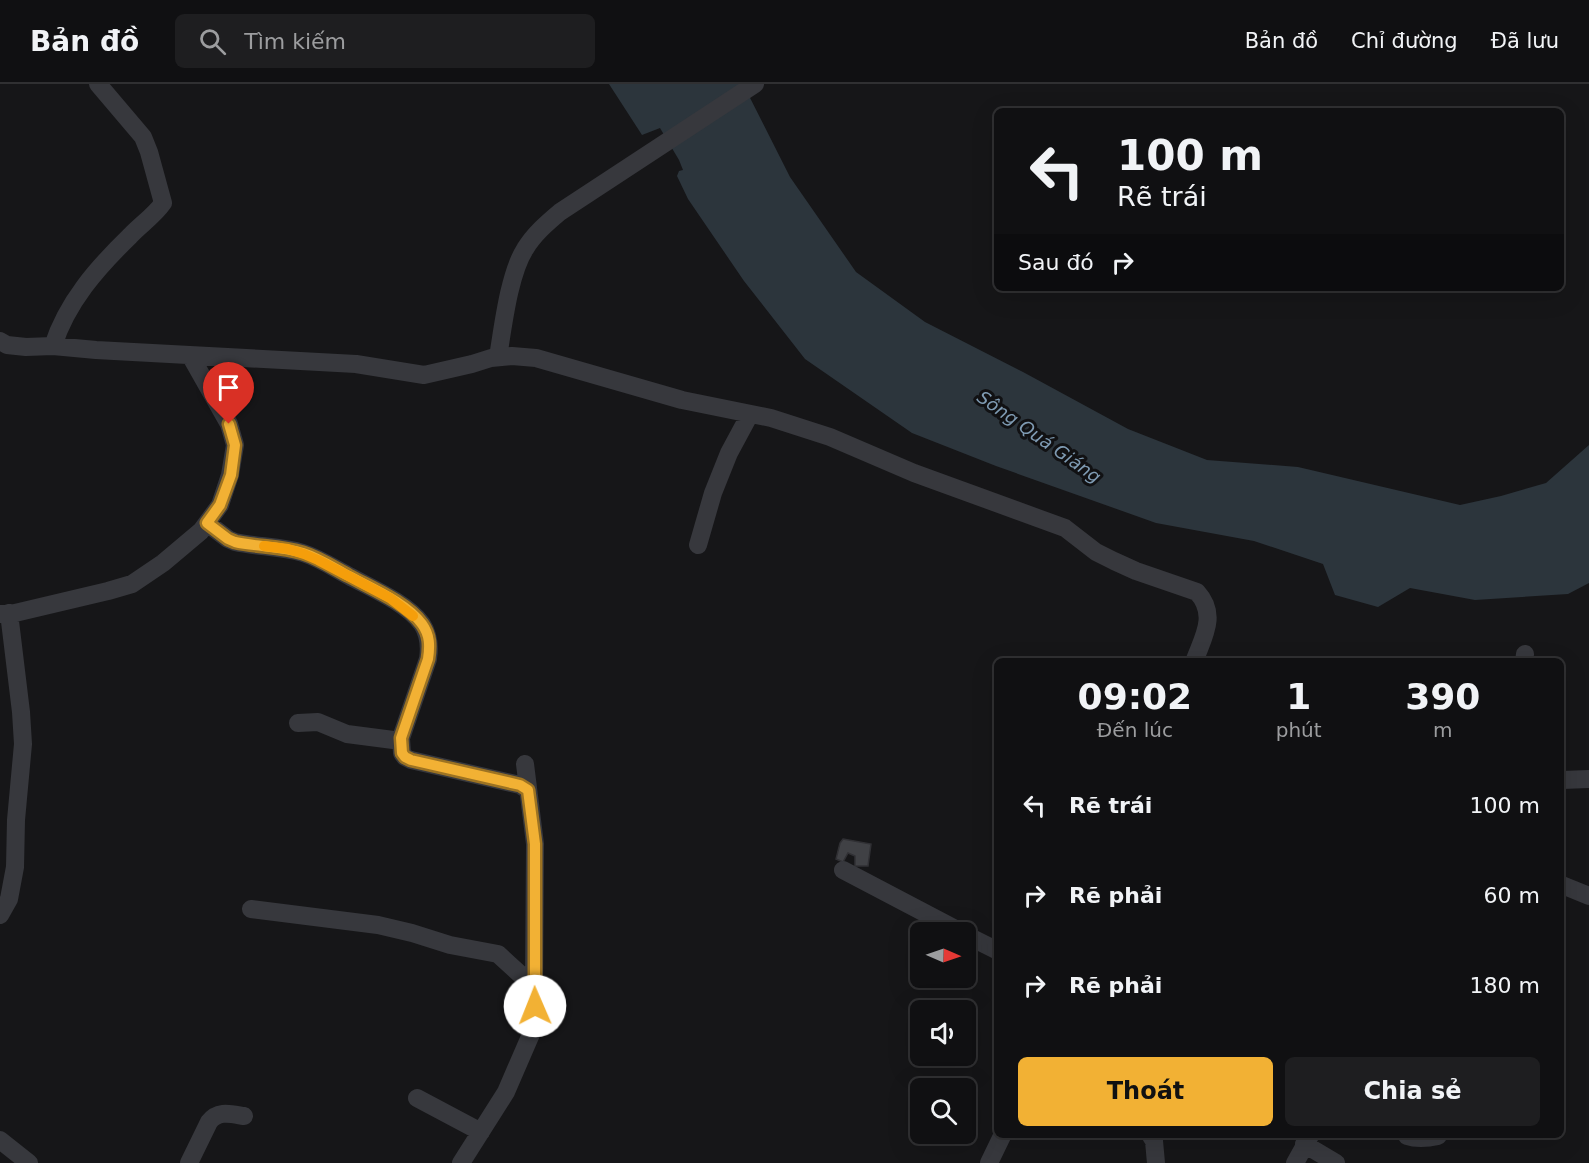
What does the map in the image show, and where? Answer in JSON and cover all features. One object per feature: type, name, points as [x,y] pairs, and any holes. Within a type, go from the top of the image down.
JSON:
[{"type":"street","points":[[53,346],[58,330],[75,299],[102,265],[163,203],[143,137],[98,84]]},
{"type":"street","points":[[498,357],[513,279],[523,251],[534,236],[560,212],[755,84]]},
{"type":"street","points":[[0,341],[7,345],[26,347],[53,346],[96,351],[356,364],[424,375],[498,357],[536,358],[682,400],[771,418],[830,437],[914,473],[1065,528],[1096,552],[1114,561],[1197,592],[1209,611],[1208,624],[1195,658]]},
{"type":"street","points":[[0,915],[9,899],[15,867],[22,744],[21,712],[5,614],[132,584],[163,563],[201,531],[220,505],[231,475],[235,445],[229,424],[190,355]]},
{"type":"street","points":[[698,545],[713,494],[729,453],[750,414]]},
{"type":"street","points":[[207,523],[235,542],[288,549],[318,560],[408,610],[421,622],[428,636],[429,650],[400,741],[402,753],[411,760],[520,785],[528,790]]},
{"type":"street","points":[[298,723],[318,722],[347,734],[400,741]]},
{"type":"street","points":[[461,1163],[506,1092],[535,1025],[535,844],[525,764]]},
{"type":"street","points":[[1564,780],[1589,779]]},
{"type":"street","points":[[843,870],[941,922]]},
{"type":"street","points":[[1564,886],[1589,896]]},
{"type":"street","points":[[251,909],[378,925],[450,945],[498,954],[534,987]]},
{"type":"street","points":[[976,940],[994,949]]},
{"type":"street","points":[[417,1098],[481,1132]]},
{"type":"street","points":[[189,1163],[213,1116],[220,1113],[244,1116]]},
{"type":"street","points":[[989,1163],[1001,1138]]},
{"type":"street","points":[[1152,1138],[1156,1163]]},
{"type":"street","points":[[0,1140],[29,1163]]},
{"type":"street","points":[[1295,1163],[1307,1140],[1336,1163]]},
{"type":"water","name":"Sông Quá Giáng","points":[[609,84],[743,84],[790,177],[856,272],[925,322],[1128,429],[1207,460],[1298,467],[1460,505],[1546,483],[1589,445],[1589,583],[1568,594],[1475,600],[1410,588],[1378,607],[1335,595],[1323,564],[1254,541],[1156,523],[996,466],[912,433],[805,359],[744,281],[688,199],[677,176],[679,171],[683,170],[660,128],[642,135]]},
{"type":"building","points":[[843,839],[871,844],[868,866],[855,866],[855,856],[848,853],[843,862],[836,859]]},
{"type":"slow traffic","points":[[264,546],[288,549],[318,560],[390,598],[413,616]]},
{"type":"route","points":[[229,424],[235,445],[231,475],[220,505],[207,523],[235,542],[288,549],[318,560],[408,610],[421,622],[428,636],[429,650],[401,738],[402,753],[411,760],[520,785],[528,790],[535,844],[535,1006]]}]
